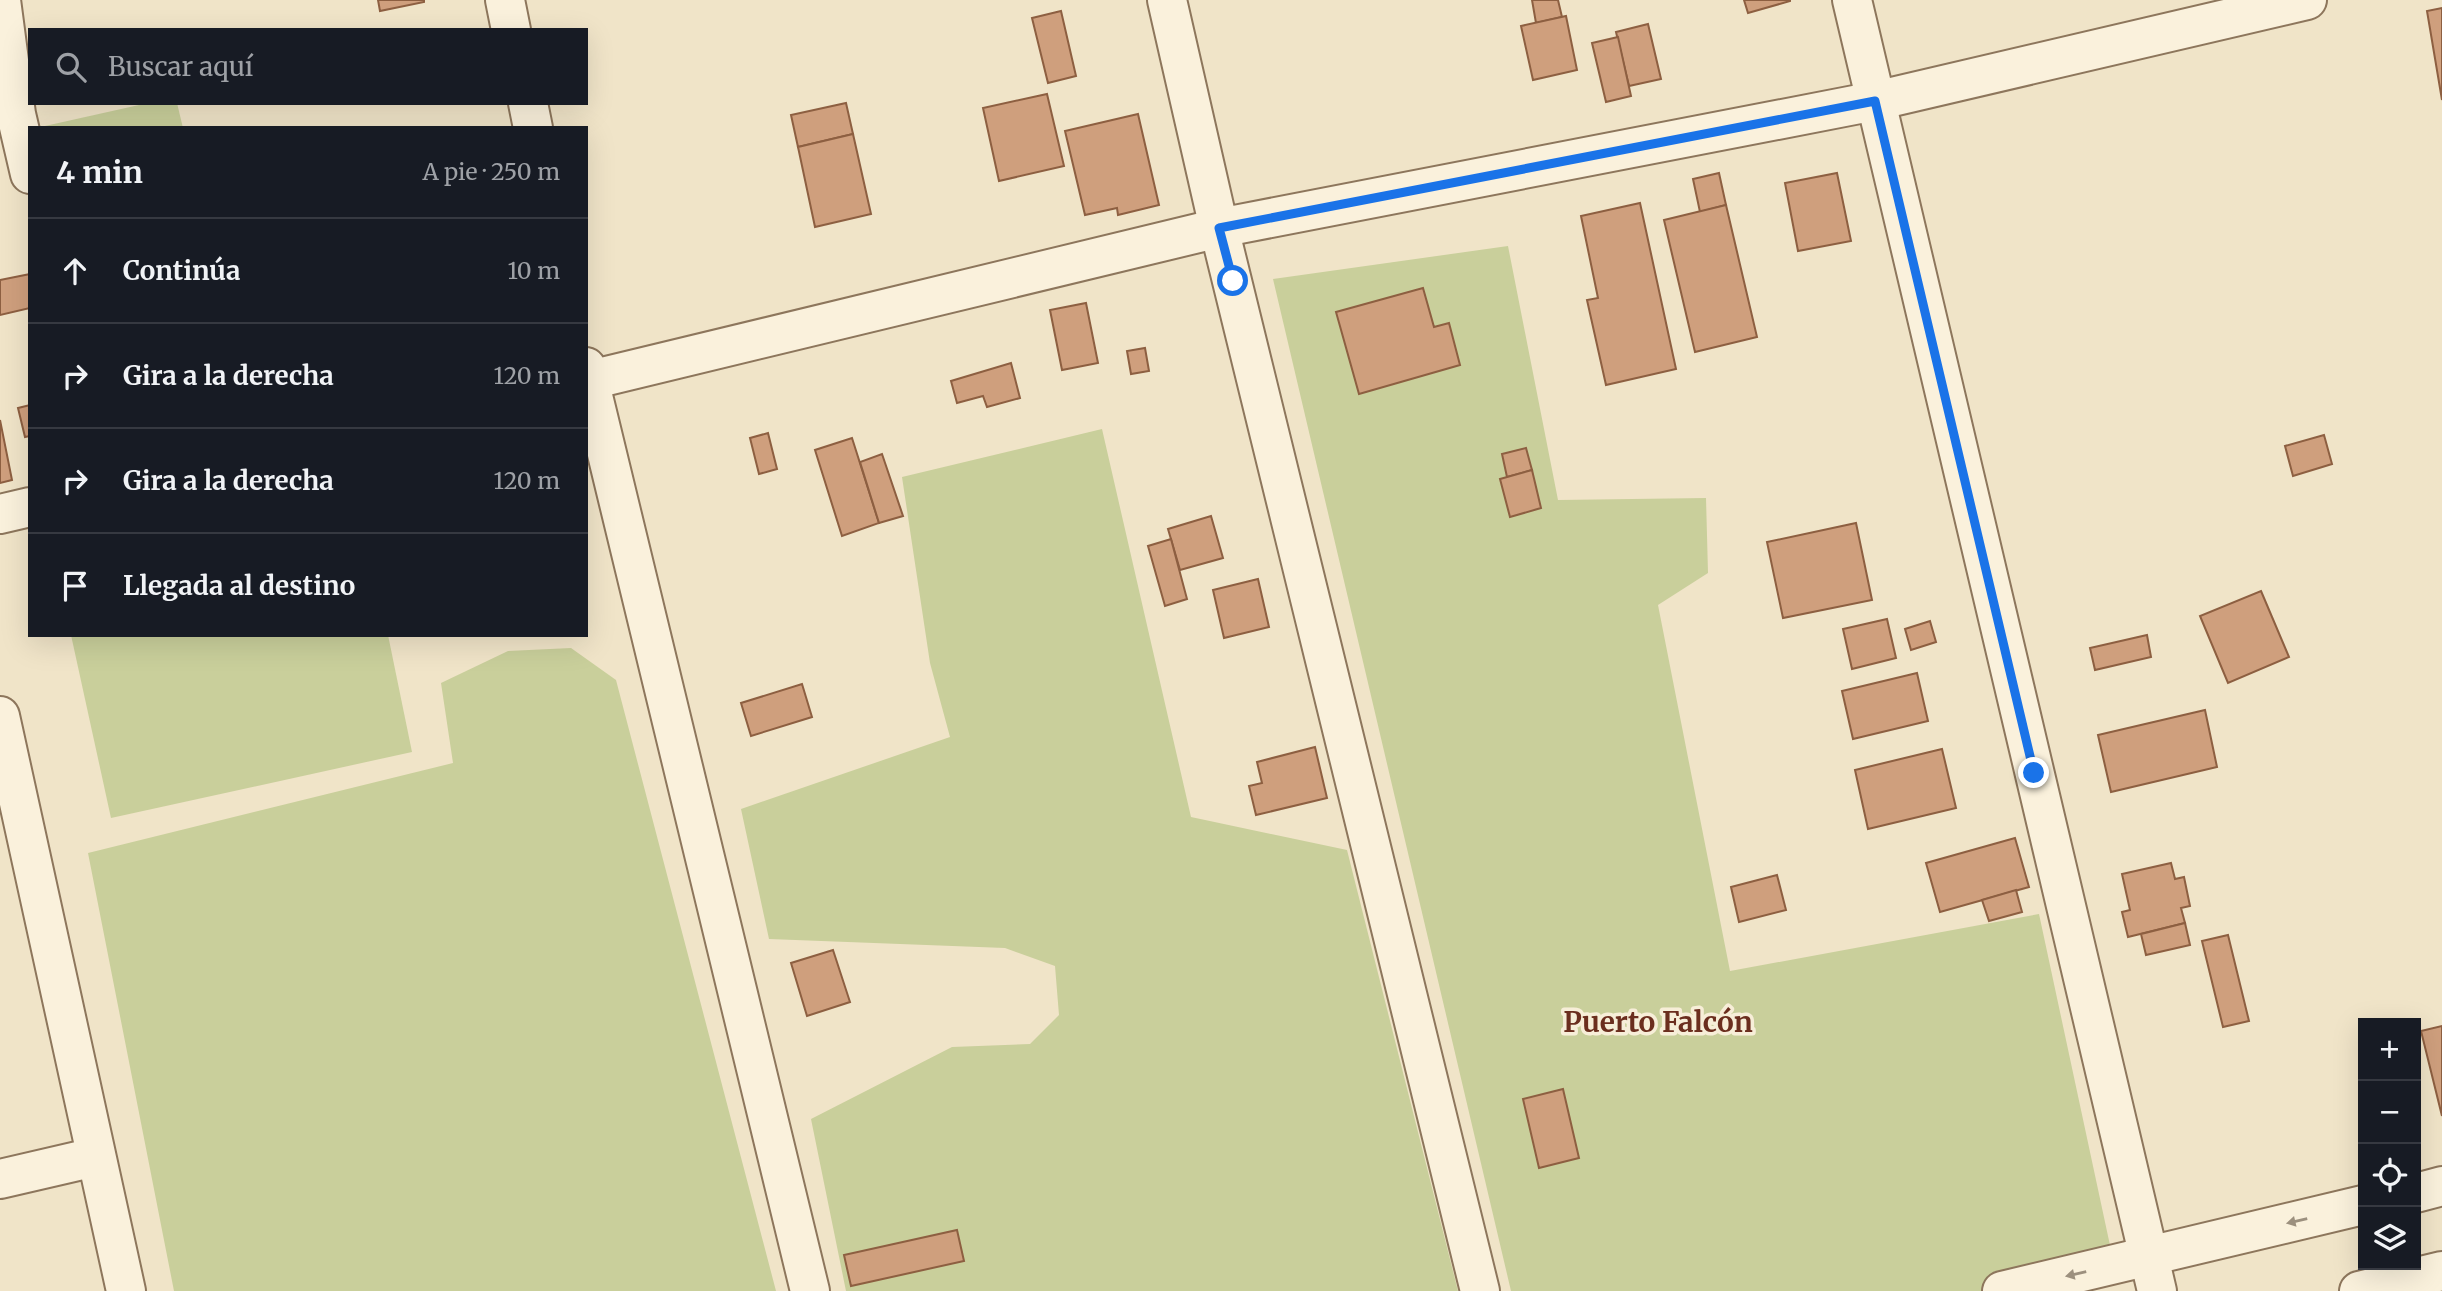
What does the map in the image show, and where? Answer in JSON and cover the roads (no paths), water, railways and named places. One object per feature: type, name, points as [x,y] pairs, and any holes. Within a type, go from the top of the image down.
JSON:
[{"type":"street","points":[[1,0],[16,114],[28,165]]},
{"type":"street","points":[[505,0],[511,28]]},
{"type":"street","points":[[1167,0],[1219,228],[1480,1291]]},
{"type":"street","points":[[1852,0],[2153,1274]]},
{"type":"street","points":[[588,376],[1219,228],[1875,101],[2307,0]]},
{"type":"street","points":[[528,105],[533,126]]},
{"type":"street","points":[[588,380],[810,1291]]},
{"type":"street","points":[[0,514],[28,507]]},
{"type":"street","points":[[0,716],[126,1291]]},
{"type":"street","points":[[0,1179],[95,1157]]},
{"type":"street","points":[[2421,1192],[2442,1186]]},
{"type":"street","points":[[2002,1291],[2153,1274],[2358,1207]]},
{"type":"street","points":[[2359,1291],[2442,1271]]},
{"type":"district","name":"Puerto Falcón","points":[[1658,1022]]}]
